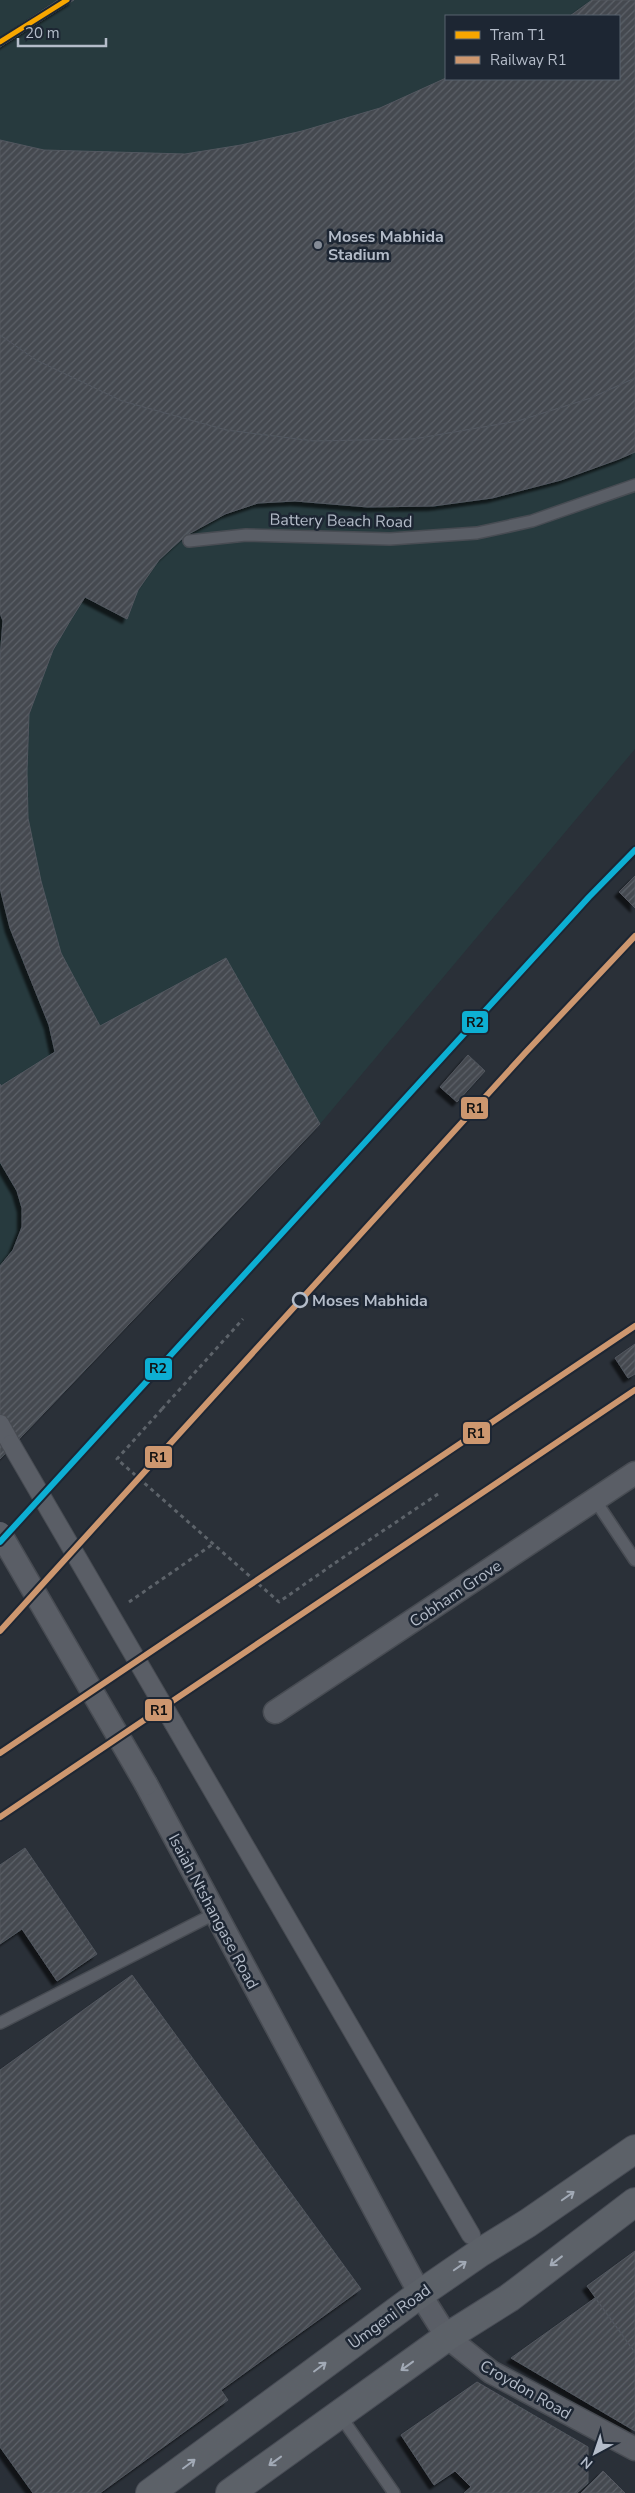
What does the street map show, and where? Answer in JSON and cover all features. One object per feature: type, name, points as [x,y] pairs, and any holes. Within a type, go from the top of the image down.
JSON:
[{"type":"main road","name":"Umgeni Road","points":[[150,2493],[420,2294],[481,2252],[528,2224],[635,2149]]},
{"type":"main road","points":[[230,2493],[447,2337],[509,2298],[635,2202]]},
{"type":"street","points":[[0,1424],[471,2235]]},
{"type":"street","name":"Cobham Grove","points":[[275,1712],[635,1473]]},
{"type":"street","name":"Isaiah Ntshangase Road","points":[[0,1532],[146,1784],[420,2294],[447,2337]]},
{"type":"street","name":"Croydon Road","points":[[447,2337],[491,2372],[635,2449]]},
{"type":"lane","name":"Battery Beach Road","points":[[190,541],[246,535],[390,539],[477,533],[532,521],[635,485]]},
{"type":"lane","points":[[595,1500],[635,1560]]},
{"type":"lane","points":[[0,2023],[216,1913]]},
{"type":"lane","points":[[339,2414],[394,2493]]},
{"type":"path","points":[[243,1319],[117,1459],[279,1602],[441,1492]]},
{"type":"path","points":[[111,1615],[213,1544]]},
{"type":"green space","points":[[0,0],[635,0],[635,749],[320,1124],[0,1459]]},
{"type":"building","points":[[58,0],[74,0],[0,47],[0,38]]},
{"type":"building","name":"Moses Mabhida Stadium","points":[[592,0],[635,0],[635,378],[591,398],[518,421],[414,439],[314,441],[226,430],[122,401],[36,360],[0,335],[0,140],[44,150],[185,154],[241,145],[302,131],[380,108],[445,78],[445,80],[620,80],[620,15],[571,15]]},
{"type":"building","points":[[0,335],[36,360],[122,401],[226,430],[314,441],[414,439],[518,421],[591,398],[635,378],[635,452],[561,480],[492,498],[433,506],[368,507],[295,501],[258,503],[225,514],[185,536],[159,560],[138,590],[127,619],[85,597],[53,650],[29,714],[28,818],[41,881],[61,953],[100,1026],[226,958],[320,1124],[0,1459],[0,1266],[13,1250],[22,1227],[22,1208],[17,1191],[0,1162],[0,1084],[1,1086],[55,1052],[49,1025],[10,928],[0,888],[0,658],[3,621],[0,613]]},
{"type":"building","points":[[635,876],[635,908],[619,892]]},
{"type":"building","points":[[468,1055],[485,1071],[457,1102],[440,1087]]},
{"type":"building","points":[[635,1344],[635,1374],[628,1378],[615,1358]]},
{"type":"building","points":[[25,1848],[97,1954],[57,1981],[22,1929],[0,1944],[0,1865]]},
{"type":"building","points":[[132,1975],[361,2289],[221,2390],[228,2400],[100,2493],[33,2493],[0,2447],[0,2070]]},
{"type":"building","points":[[635,2251],[635,2352],[587,2286]]},
{"type":"building","points":[[595,2298],[635,2353],[635,2431],[511,2358]]},
{"type":"building","points":[[477,2382],[588,2447],[588,2483],[577,2493],[464,2493],[471,2487],[455,2471],[434,2485],[401,2435]]},
{"type":"building","points":[[603,2471],[625,2493],[581,2493]]},
{"type":"railway","points":[[0,42],[67,0]]},
{"type":"railway","points":[[0,1753],[635,1326]]},
{"type":"railway","points":[[0,1817],[635,1390]]},
{"type":"railway","points":[[0,1631],[48,1578]]},
{"type":"tram line","name":"T1","points":[[0,42],[67,0]]},
{"type":"rail line","name":"R1","points":[[0,1631],[526,1052],[635,936]]},
{"type":"rail line","name":"R1","points":[[0,1753],[635,1326]]},
{"type":"rail line","name":"R1","points":[[0,1817],[635,1390]]},
{"type":"transit line","name":"R2","points":[[0,1542],[589,897],[635,850]]},
{"type":"place","name":"Moses Mabhida Stadium","points":[[318,245]]},
{"type":"place","name":"Moses Mabhida","points":[[300,1300]]}]
